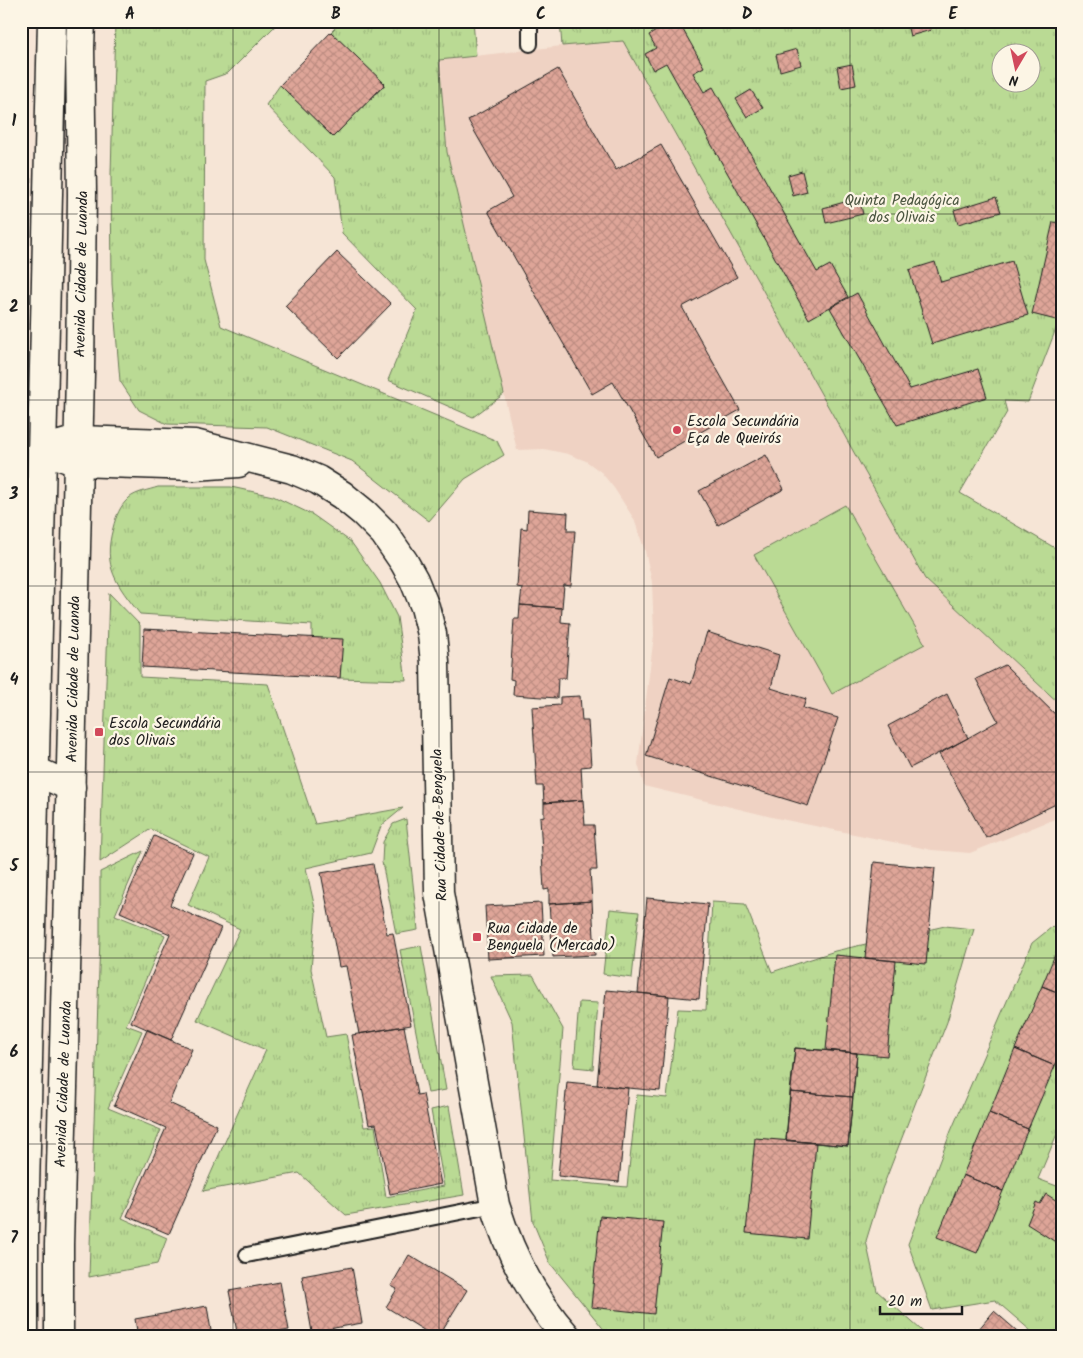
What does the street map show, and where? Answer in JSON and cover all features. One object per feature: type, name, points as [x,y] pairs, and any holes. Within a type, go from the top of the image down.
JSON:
[{"type":"main road","points":[[24,1337],[28,798],[42,450],[52,21]]},
{"type":"main road","name":"Avenida Cidade de Luanda","points":[[59,1337],[59,1244],[78,451],[82,194],[81,21]]},
{"type":"main road","name":"Rua Cidade de Benguela","points":[[42,450],[78,451],[195,466],[265,461],[292,469],[318,480],[342,495],[364,513],[384,533],[404,562],[425,607],[432,634],[435,662],[439,893],[495,1205],[503,1231],[525,1280],[540,1303],[567,1337]]},
{"type":"main road","points":[[29,769],[71,788]]},
{"type":"main road","points":[[28,798],[71,788]]},
{"type":"lane","points":[[530,21],[530,44]]},
{"type":"lane","points":[[247,1255],[495,1205]]},
{"type":"shaded area","name":"Escola Secundária Eça de Queirós","points":[[623,41],[925,579],[1062,706],[1062,816],[970,853],[932,850],[776,818],[644,786],[638,764],[654,635],[652,582],[645,551],[634,519],[601,472],[586,461],[568,454],[544,449],[517,450],[447,152],[439,60]]},
{"type":"green space","points":[[115,21],[280,21],[228,73],[205,81],[204,260],[221,326],[497,441],[504,455],[465,479],[429,521],[352,461],[267,427],[167,424],[139,410],[120,381],[112,284],[111,175]]},
{"type":"green space","points":[[342,21],[473,21],[476,56],[439,60],[447,152],[504,394],[473,417],[388,380],[417,310],[342,233],[335,177],[266,105],[280,85],[333,137],[385,85],[331,32]]},
{"type":"green space","name":"Quinta Pedagógica dos Olivais","points":[[560,21],[1062,21],[1062,313],[1028,402],[1004,401],[1007,412],[960,493],[1062,552],[1062,706],[925,579],[623,41],[562,46]]},
{"type":"green space","points":[[158,487],[231,487],[273,496],[313,515],[351,542],[380,583],[397,617],[406,680],[340,678],[342,640],[312,638],[312,625],[140,614],[118,584],[114,575],[109,554],[110,542],[117,515],[126,501],[135,494]]},
{"type":"green space","points":[[845,505],[925,644],[832,694],[754,555]]},
{"type":"green space","points":[[109,593],[140,625],[140,677],[268,684],[315,824],[403,808],[381,826],[371,853],[306,868],[316,913],[311,969],[326,1037],[346,1034],[364,1127],[375,1126],[386,1197],[444,1186],[431,1110],[449,1106],[464,1195],[346,1215],[299,1173],[203,1191],[266,1050],[197,1020],[240,929],[188,905],[209,857],[151,829],[100,862]]},
{"type":"green space","points":[[406,819],[418,930],[396,934],[382,862],[383,842],[393,824]]},
{"type":"green space","points":[[143,851],[115,915],[165,935],[126,1025],[142,1031],[108,1108],[161,1130],[122,1218],[167,1238],[157,1264],[89,1277],[100,938],[100,872]]},
{"type":"green space","points":[[712,902],[745,904],[772,972],[835,951],[945,926],[974,929],[947,1022],[882,1189],[866,1241],[877,1291],[929,1337],[610,1337],[550,1263],[533,1222],[512,1022],[491,976],[533,975],[563,1029],[550,1180],[627,1187],[637,1095],[667,1098],[678,1009],[706,1010]]},
{"type":"green space","points":[[610,909],[639,912],[632,978],[603,974]]},
{"type":"green space","points":[[1062,919],[1062,1122],[1038,1179],[1062,1188],[1062,1337],[1038,1337],[995,1300],[932,1310],[908,1244],[951,1131],[1032,943]]},
{"type":"green space","points":[[421,946],[446,1090],[428,1093],[400,950]]},
{"type":"green space","points":[[579,1002],[598,1003],[593,1069],[574,1067]]},
{"type":"building","points":[[678,21],[704,67],[693,73],[704,92],[713,87],[817,272],[830,265],[848,297],[809,319],[666,63],[653,70],[645,54],[656,48],[649,35]]},
{"type":"building","points":[[906,21],[928,21],[931,30],[910,36]]},
{"type":"building","points":[[331,32],[385,84],[333,137],[280,85]]},
{"type":"building","points":[[797,49],[801,65],[780,71],[776,55]]},
{"type":"building","points":[[852,64],[856,85],[841,88],[837,67]]},
{"type":"building","points":[[558,69],[616,170],[661,145],[737,277],[682,307],[740,410],[656,457],[613,382],[592,394],[488,211],[512,197],[468,120]]},
{"type":"building","points":[[751,90],[763,108],[747,117],[736,99]]},
{"type":"building","points":[[802,171],[807,192],[793,196],[788,175]]},
{"type":"building","points":[[996,197],[1001,212],[958,224],[954,210]]},
{"type":"building","points":[[859,198],[863,214],[826,223],[823,208]]},
{"type":"building","points":[[1053,222],[1062,223],[1062,313],[1060,321],[1032,314]]},
{"type":"building","points":[[337,252],[391,304],[338,358],[285,306]]},
{"type":"building","points":[[1012,261],[1028,315],[932,344],[909,270],[935,262],[941,282]]},
{"type":"building","points":[[857,293],[910,389],[978,369],[987,397],[897,425],[830,308]]},
{"type":"building","points":[[1062,313],[1062,333],[1057,331]]},
{"type":"building","points":[[766,455],[784,489],[718,525],[699,491]]},
{"type":"building","points":[[528,510],[568,513],[567,531],[575,531],[571,586],[564,585],[562,608],[520,605],[522,588],[517,587],[521,528],[527,529]]},
{"type":"building","points":[[520,605],[562,608],[561,622],[570,623],[566,678],[558,678],[557,698],[513,695],[514,680],[510,679],[514,619],[519,619]]},
{"type":"building","points":[[144,629],[343,639],[340,678],[142,667]]},
{"type":"building","points":[[707,632],[779,655],[771,688],[806,699],[803,708],[838,718],[808,806],[646,756],[670,677],[691,684]]},
{"type":"building","points":[[1005,665],[1062,721],[1062,801],[986,838],[939,754],[998,721],[976,679]]},
{"type":"building","points":[[947,694],[968,738],[910,768],[888,726]]},
{"type":"building","points":[[580,696],[582,721],[588,721],[591,766],[581,767],[583,800],[544,803],[543,786],[537,786],[532,707],[560,705],[560,697]]},
{"type":"building","points":[[583,800],[585,825],[594,825],[597,870],[590,870],[592,901],[549,904],[549,889],[544,890],[540,817],[544,816],[544,803]]},
{"type":"building","points":[[154,836],[193,853],[170,905],[221,928],[171,1040],[131,1022],[170,934],[120,912]]},
{"type":"building","points":[[874,862],[935,868],[926,964],[865,958]]},
{"type":"building","points":[[373,864],[387,934],[393,933],[411,1025],[359,1034],[346,966],[339,967],[321,873]]},
{"type":"building","points":[[647,898],[708,904],[699,999],[638,993]]},
{"type":"building","points":[[592,901],[595,955],[553,957],[549,904]]},
{"type":"building","points":[[541,903],[544,956],[488,959],[485,906]]},
{"type":"building","points":[[1062,938],[1062,994],[1042,986]]},
{"type":"building","points":[[835,955],[896,961],[887,1056],[826,1050]]},
{"type":"building","points":[[1042,986],[1062,994],[1062,1049],[1055,1066],[1015,1049]]},
{"type":"building","points":[[606,990],[669,996],[660,1091],[597,1085]]},
{"type":"building","points":[[404,1026],[417,1095],[423,1094],[441,1184],[390,1194],[376,1124],[369,1125],[352,1035]]},
{"type":"building","points":[[147,1030],[192,1049],[169,1103],[217,1125],[169,1234],[127,1216],[166,1128],[114,1105]]},
{"type":"building","points":[[795,1048],[857,1053],[848,1146],[786,1140]]},
{"type":"building","points":[[795,1048],[857,1053],[853,1097],[790,1092]]},
{"type":"building","points":[[1015,1049],[1055,1066],[1028,1129],[989,1113]]},
{"type":"building","points":[[567,1082],[628,1088],[619,1182],[558,1176]]},
{"type":"building","points":[[790,1092],[853,1097],[848,1146],[786,1140]]},
{"type":"building","points":[[989,1113],[1028,1129],[1003,1191],[963,1175]]},
{"type":"building","points":[[755,1138],[816,1143],[807,1239],[746,1233]]},
{"type":"building","points":[[963,1175],[1003,1191],[977,1253],[937,1237]]},
{"type":"building","points":[[1046,1194],[1062,1204],[1062,1246],[1027,1224],[1036,1202],[1040,1204]]},
{"type":"building","points":[[600,1216],[663,1222],[654,1314],[591,1307]]},
{"type":"building","points":[[409,1255],[467,1290],[438,1337],[386,1307],[397,1289],[391,1286]]},
{"type":"building","points":[[352,1267],[362,1323],[312,1332],[302,1276]]},
{"type":"building","points":[[280,1282],[289,1330],[238,1337],[229,1291]]},
{"type":"building","points":[[207,1306],[212,1337],[138,1337],[135,1319]]},
{"type":"building","points":[[994,1311],[1024,1337],[972,1337]]},
{"type":"place","name":"Escola Secundária Eça de Queirós","points":[[677,430]]},
{"type":"place","name":"Escola Secundária dos Olivais","points":[[99,732]]},
{"type":"place","name":"Rua Cidade de Benguela (Mercado)","points":[[477,937]]}]
